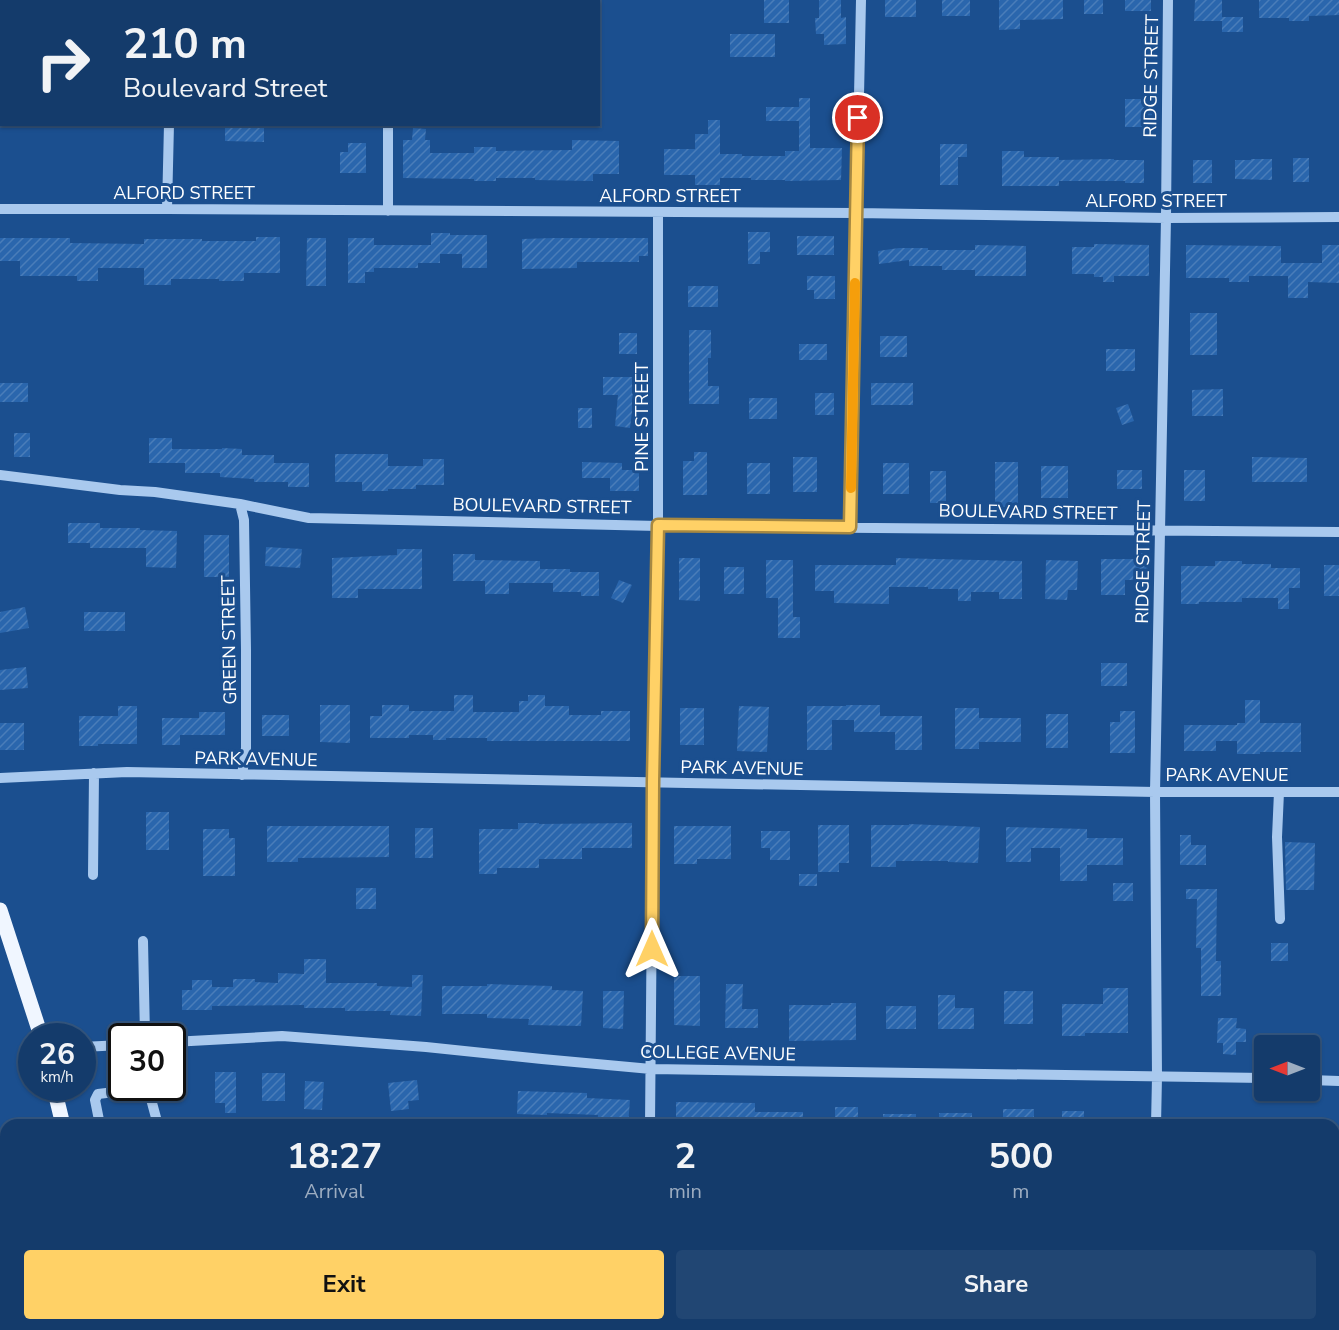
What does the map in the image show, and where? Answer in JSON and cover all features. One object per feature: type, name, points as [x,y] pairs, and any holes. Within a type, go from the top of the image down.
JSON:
[{"type":"main road","points":[[0,910],[37,1023]]},
{"type":"main road","points":[[57,1101],[62,1119]]},
{"type":"street","points":[[850,527],[861,0]]},
{"type":"street","name":"RIDGE STREET","points":[[1156,1119],[1155,792],[1168,0]]},
{"type":"street","points":[[167,209],[169,126]]},
{"type":"street","points":[[388,126],[388,211]]},
{"type":"street","name":"ALFORD STREET","points":[[0,210],[856,213],[1166,218],[1339,217]]},
{"type":"street","name":"PINE STREET","points":[[650,1119],[658,525],[658,212]]},
{"type":"street","name":"BOULEVARD STREET","points":[[0,475],[120,490],[155,492],[240,504],[309,518],[658,525],[1339,532]]},
{"type":"street","name":"GREEN STREET","points":[[240,504],[243,520],[246,650],[246,748],[242,776]]},
{"type":"street","name":"PARK AVENUE","points":[[0,778],[127,772],[1155,792],[1339,792]]},
{"type":"street","points":[[93,875],[94,773]]},
{"type":"street","points":[[1279,792],[1277,837],[1280,919]]},
{"type":"street","points":[[143,941],[145,1023]]},
{"type":"street","name":"COLLEGE AVENUE","points":[[186,1041],[282,1036],[426,1047],[651,1069],[1254,1078]]},
{"type":"street","points":[[1320,1080],[1339,1081]]},
{"type":"street","points":[[99,1119],[96,1100],[98,1095],[108,1094]]},
{"type":"street","points":[[152,1101],[156,1119]]},
{"type":"building","points":[[764,0],[789,0],[789,23],[764,23]]},
{"type":"building","points":[[819,0],[841,0],[841,18],[846,17],[846,44],[824,45],[824,34],[816,34],[815,18],[819,18]]},
{"type":"building","points":[[885,0],[916,0],[916,17],[885,17]]},
{"type":"building","points":[[942,0],[970,0],[970,16],[942,16]]},
{"type":"building","points":[[999,0],[1063,0],[1063,19],[1020,20],[1020,29],[999,30]]},
{"type":"building","points":[[1084,0],[1103,0],[1103,14],[1084,14]]},
{"type":"building","points":[[1125,0],[1151,0],[1151,11],[1125,11]]},
{"type":"building","points":[[1195,0],[1222,0],[1222,21],[1194,21]]},
{"type":"building","points":[[1259,0],[1339,0],[1339,15],[1309,16],[1309,21],[1259,18]]},
{"type":"building","points":[[1222,17],[1243,17],[1243,32],[1222,32]]},
{"type":"building","points":[[730,34],[775,34],[775,57],[730,57]]},
{"type":"building","points":[[799,98],[810,98],[810,148],[842,148],[841,180],[785,181],[720,178],[720,185],[695,185],[695,175],[664,175],[664,149],[695,149],[695,134],[708,134],[708,120],[720,120],[720,154],[785,156],[785,151],[799,151],[799,121],[766,121],[766,107],[799,107]]},
{"type":"building","points":[[1125,99],[1152,99],[1152,127],[1125,127]]},
{"type":"building","points":[[225,126],[264,126],[264,142],[225,141]]},
{"type":"building","points":[[413,128],[426,129],[425,140],[430,140],[430,153],[474,153],[474,147],[496,147],[496,151],[572,150],[572,140],[619,141],[619,174],[593,174],[593,181],[535,180],[535,178],[496,178],[496,181],[474,181],[474,179],[403,178],[403,140],[412,140]]},
{"type":"building","points":[[348,143],[366,143],[366,173],[340,173],[340,152],[348,152]]},
{"type":"building","points":[[940,144],[967,144],[967,157],[958,157],[958,185],[940,185]]},
{"type":"building","points":[[1002,151],[1024,151],[1024,157],[1059,157],[1059,160],[1144,160],[1144,183],[1059,181],[1059,186],[1002,186]]},
{"type":"building","points":[[1293,158],[1309,158],[1309,182],[1293,182]]},
{"type":"building","points":[[1272,159],[1272,180],[1235,179],[1235,160]]},
{"type":"building","points":[[1193,160],[1212,160],[1212,183],[1193,183]]},
{"type":"building","points":[[748,232],[770,232],[770,252],[760,252],[760,264],[748,264]]},
{"type":"building","points":[[431,233],[487,235],[487,268],[462,268],[462,254],[440,254],[440,263],[418,263],[418,268],[374,268],[374,272],[365,272],[365,283],[348,283],[348,238],[374,238],[374,245],[431,245]]},
{"type":"building","points":[[797,236],[834,236],[834,255],[797,255]]},
{"type":"building","points":[[256,237],[280,237],[280,273],[244,273],[244,281],[171,279],[171,285],[144,285],[144,268],[98,268],[98,281],[77,281],[77,276],[20,276],[20,261],[0,261],[0,238],[70,238],[70,243],[144,244],[144,239],[256,241]]},
{"type":"building","points":[[307,238],[326,238],[326,286],[306,286]]},
{"type":"building","points":[[648,238],[648,256],[639,256],[639,262],[577,262],[577,268],[522,269],[522,239]]},
{"type":"building","points":[[1094,244],[1149,245],[1149,276],[1114,276],[1114,282],[1103,282],[1103,277],[1094,277],[1094,274],[1072,274],[1072,247],[1094,247]]},
{"type":"building","points":[[975,245],[1026,246],[1026,276],[975,276],[975,270],[942,270],[942,266],[909,266],[909,260],[879,264],[878,251],[899,248],[975,250]]},
{"type":"building","points":[[1186,245],[1281,246],[1281,263],[1322,263],[1322,245],[1339,245],[1339,283],[1308,282],[1308,298],[1288,298],[1288,276],[1249,276],[1249,282],[1229,282],[1229,278],[1186,278]]},
{"type":"building","points":[[807,276],[835,276],[835,299],[814,299],[814,290],[807,290]]},
{"type":"building","points":[[688,286],[718,286],[718,307],[688,307]]},
{"type":"building","points":[[1190,313],[1217,313],[1217,355],[1190,355]]},
{"type":"building","points":[[689,330],[711,330],[708,386],[719,386],[719,404],[689,404]]},
{"type":"building","points":[[619,333],[637,333],[637,354],[619,354]]},
{"type":"building","points":[[880,336],[907,336],[907,357],[880,357]]},
{"type":"building","points":[[799,344],[827,344],[827,360],[799,360]]},
{"type":"building","points":[[1106,349],[1135,349],[1135,371],[1106,371]]},
{"type":"building","points":[[603,377],[637,377],[637,395],[634,395],[630,428],[615,426],[618,395],[603,395]]},
{"type":"building","points":[[0,383],[28,383],[28,402],[0,402]]},
{"type":"building","points":[[871,383],[913,383],[913,405],[871,405]]},
{"type":"building","points":[[1223,389],[1223,416],[1192,416],[1192,390]]},
{"type":"building","points":[[815,393],[834,393],[834,415],[815,415]]},
{"type":"building","points":[[749,398],[777,398],[777,419],[749,419]]},
{"type":"building","points":[[1128,404],[1134,421],[1122,425],[1116,408]]},
{"type":"building","points":[[578,408],[592,408],[592,428],[578,428]]},
{"type":"building","points":[[14,433],[30,433],[30,457],[14,457]]},
{"type":"building","points":[[149,438],[172,438],[172,449],[242,449],[242,455],[274,455],[274,463],[309,463],[309,487],[288,487],[288,482],[254,482],[254,479],[220,477],[220,473],[185,473],[185,463],[149,463]]},
{"type":"building","points":[[694,452],[707,452],[707,495],[683,495],[683,461],[694,461]]},
{"type":"building","points":[[335,454],[388,454],[388,466],[423,466],[423,459],[444,459],[444,485],[416,485],[416,489],[362,491],[362,482],[335,482]]},
{"type":"building","points":[[793,457],[817,457],[817,492],[793,492]]},
{"type":"building","points":[[1252,457],[1307,458],[1307,482],[1252,482]]},
{"type":"building","points":[[582,462],[622,463],[622,470],[639,470],[639,491],[610,491],[610,478],[582,478]]},
{"type":"building","points":[[995,462],[1018,462],[1018,507],[995,507]]},
{"type":"building","points":[[747,463],[770,463],[770,494],[747,494]]},
{"type":"building","points":[[883,463],[909,463],[909,494],[883,494]]},
{"type":"building","points":[[1041,466],[1068,466],[1068,498],[1041,498]]},
{"type":"building","points":[[1117,470],[1142,470],[1142,489],[1117,489]]},
{"type":"building","points":[[1184,470],[1205,470],[1205,501],[1184,501]]},
{"type":"building","points":[[930,471],[946,471],[946,503],[930,503]]},
{"type":"building","points":[[68,523],[100,523],[100,528],[177,531],[176,568],[146,567],[146,548],[90,548],[90,543],[68,543]]},
{"type":"building","points":[[204,535],[229,535],[229,577],[204,577]]},
{"type":"building","points":[[266,547],[302,549],[300,568],[265,566]]},
{"type":"building","points":[[397,549],[422,549],[422,589],[358,589],[358,598],[332,598],[332,558],[397,555]]},
{"type":"building","points":[[1135,551],[1148,551],[1148,580],[1125,580],[1125,595],[1101,595],[1101,559],[1135,559]]},
{"type":"building","points":[[453,554],[475,554],[475,560],[540,561],[540,569],[599,572],[599,596],[581,596],[581,592],[553,592],[553,583],[509,583],[509,594],[485,594],[485,581],[453,581]]},
{"type":"building","points":[[679,558],[700,558],[700,601],[679,600]]},
{"type":"building","points":[[896,558],[1022,561],[1022,599],[999,599],[999,592],[971,592],[971,601],[958,601],[958,589],[889,587],[889,604],[834,603],[834,591],[815,591],[815,565],[896,565]]},
{"type":"building","points":[[766,560],[793,560],[793,617],[800,617],[800,638],[778,638],[778,598],[766,598]]},
{"type":"building","points":[[1046,560],[1078,561],[1077,590],[1068,590],[1067,600],[1045,599]]},
{"type":"building","points":[[1215,561],[1271,564],[1271,568],[1300,568],[1300,588],[1289,588],[1289,609],[1278,609],[1278,598],[1242,598],[1242,602],[1181,604],[1181,566],[1215,566]]},
{"type":"building","points":[[1324,565],[1339,565],[1339,596],[1324,596]]},
{"type":"building","points":[[724,567],[744,567],[744,594],[724,594]]},
{"type":"building","points":[[619,580],[632,585],[623,603],[611,598]]},
{"type":"building","points":[[25,607],[29,628],[0,633],[0,612]]},
{"type":"building","points":[[84,612],[125,612],[125,631],[84,631]]},
{"type":"building","points":[[1101,663],[1127,663],[1127,686],[1101,686]]},
{"type":"building","points":[[26,667],[28,688],[0,690],[0,670]]},
{"type":"building","points":[[454,695],[473,695],[473,712],[519,712],[519,701],[528,701],[528,695],[545,695],[545,706],[569,706],[569,715],[601,715],[601,711],[630,711],[630,741],[487,741],[487,738],[433,740],[433,735],[409,735],[409,738],[370,738],[370,716],[382,716],[382,705],[409,705],[409,711],[454,711]]},
{"type":"building","points":[[1245,700],[1260,700],[1260,723],[1301,723],[1301,752],[1237,754],[1237,741],[1216,741],[1216,751],[1184,751],[1184,725],[1245,723]]},
{"type":"building","points":[[320,705],[350,705],[350,743],[320,742]]},
{"type":"building","points":[[880,705],[880,716],[922,716],[922,750],[895,750],[895,732],[854,732],[854,720],[832,720],[832,750],[807,750],[807,706]]},
{"type":"building","points":[[118,706],[137,706],[137,744],[79,746],[79,716],[118,716]]},
{"type":"building","points":[[739,706],[769,707],[767,752],[737,751]]},
{"type":"building","points":[[680,708],[704,708],[704,745],[680,745]]},
{"type":"building","points":[[955,708],[979,708],[979,718],[1021,718],[1021,742],[979,742],[979,749],[955,749]]},
{"type":"building","points":[[1120,711],[1135,711],[1135,753],[1110,753],[1110,722],[1120,722]]},
{"type":"building","points":[[199,712],[225,712],[225,735],[180,735],[180,745],[162,745],[162,718],[199,718]]},
{"type":"building","points":[[1046,714],[1068,714],[1068,748],[1046,748]]},
{"type":"building","points":[[262,715],[289,715],[289,736],[262,736]]},
{"type":"building","points":[[0,723],[24,723],[24,750],[0,750]]},
{"type":"building","points":[[146,812],[169,812],[169,850],[146,850]]},
{"type":"building","points":[[518,823],[632,823],[632,848],[582,848],[582,859],[539,859],[539,868],[497,868],[497,874],[479,874],[479,829],[518,829]]},
{"type":"building","points":[[818,825],[849,825],[849,863],[839,863],[839,872],[818,872]]},
{"type":"building","points":[[871,825],[980,827],[978,863],[896,861],[896,867],[871,867]]},
{"type":"building","points":[[267,826],[389,826],[389,857],[298,858],[298,862],[267,862]]},
{"type":"building","points":[[674,826],[731,826],[731,859],[697,859],[697,864],[674,864]]},
{"type":"building","points":[[1006,827],[1087,829],[1087,838],[1123,838],[1123,865],[1087,865],[1087,881],[1060,881],[1060,848],[1031,848],[1031,862],[1006,862]]},
{"type":"building","points":[[415,828],[433,828],[433,858],[415,858]]},
{"type":"building","points":[[203,829],[229,829],[229,838],[235,838],[235,876],[203,876]]},
{"type":"building","points":[[761,831],[790,831],[790,860],[770,860],[770,848],[761,848]]},
{"type":"building","points":[[1180,835],[1191,835],[1191,845],[1206,845],[1206,865],[1180,865]]},
{"type":"building","points":[[1285,842],[1315,843],[1314,890],[1286,890]]},
{"type":"building","points":[[799,874],[817,874],[817,886],[799,886]]},
{"type":"building","points":[[1113,883],[1133,883],[1133,901],[1113,901]]},
{"type":"building","points":[[356,888],[376,888],[376,909],[356,909]]},
{"type":"building","points":[[1186,889],[1217,889],[1216,961],[1221,961],[1221,996],[1201,996],[1201,948],[1196,948],[1197,899],[1186,899]]},
{"type":"building","points":[[1271,943],[1288,943],[1288,961],[1271,961]]},
{"type":"building","points":[[304,959],[326,959],[326,983],[377,983],[377,986],[412,987],[412,975],[423,975],[421,1016],[390,1015],[391,1011],[304,1008],[304,1005],[212,1006],[212,1010],[182,1010],[182,990],[192,990],[192,980],[212,980],[212,987],[233,987],[233,979],[255,979],[255,982],[278,983],[278,973],[304,974]]},
{"type":"building","points":[[674,976],[700,976],[700,1026],[674,1025]]},
{"type":"building","points":[[487,984],[552,986],[552,990],[583,991],[581,1026],[528,1025],[529,1019],[487,1018],[487,1014],[442,1014],[442,986],[487,986]]},
{"type":"building","points":[[726,984],[743,984],[742,1009],[758,1009],[758,1028],[725,1028]]},
{"type":"building","points":[[1103,988],[1128,988],[1128,1033],[1085,1033],[1085,1036],[1062,1036],[1062,1004],[1103,1004]]},
{"type":"building","points":[[603,991],[624,991],[623,1029],[603,1028]]},
{"type":"building","points":[[1004,991],[1033,991],[1033,1024],[1004,1024]]},
{"type":"building","points":[[938,995],[955,995],[955,1008],[974,1008],[974,1029],[938,1029]]},
{"type":"building","points":[[831,1003],[856,1003],[856,1040],[789,1041],[789,1005],[831,1005]]},
{"type":"building","points":[[886,1006],[916,1006],[916,1029],[886,1029]]},
{"type":"building","points":[[1218,1018],[1237,1018],[1236,1028],[1246,1029],[1246,1042],[1236,1042],[1236,1055],[1223,1054],[1223,1043],[1217,1043]]},
{"type":"building","points":[[215,1072],[236,1072],[236,1113],[225,1113],[225,1103],[215,1103]]},
{"type":"building","points":[[262,1073],[285,1073],[285,1101],[262,1101]]},
{"type":"building","points":[[417,1080],[419,1100],[408,1101],[409,1109],[391,1111],[388,1083]]},
{"type":"building","points":[[305,1081],[324,1082],[322,1110],[304,1109]]},
{"type":"building","points":[[518,1091],[587,1093],[587,1098],[630,1100],[628,1119],[598,1119],[598,1115],[517,1114]]},
{"type":"building","points":[[676,1102],[755,1103],[755,1112],[803,1112],[803,1119],[676,1119]]},
{"type":"building","points":[[835,1107],[858,1107],[858,1119],[835,1119]]},
{"type":"building","points":[[1003,1109],[1034,1109],[1034,1119],[1003,1119]]},
{"type":"building","points":[[1062,1111],[1084,1111],[1084,1119],[1062,1119]]},
{"type":"building","points":[[939,1113],[972,1113],[972,1119],[939,1119]]},
{"type":"building","points":[[883,1114],[916,1114],[916,1119],[883,1119]]},
{"type":"slow traffic","points":[[851,488],[855,283]]},
{"type":"route","points":[[652,949],[658,525],[850,527],[858,118]]}]
